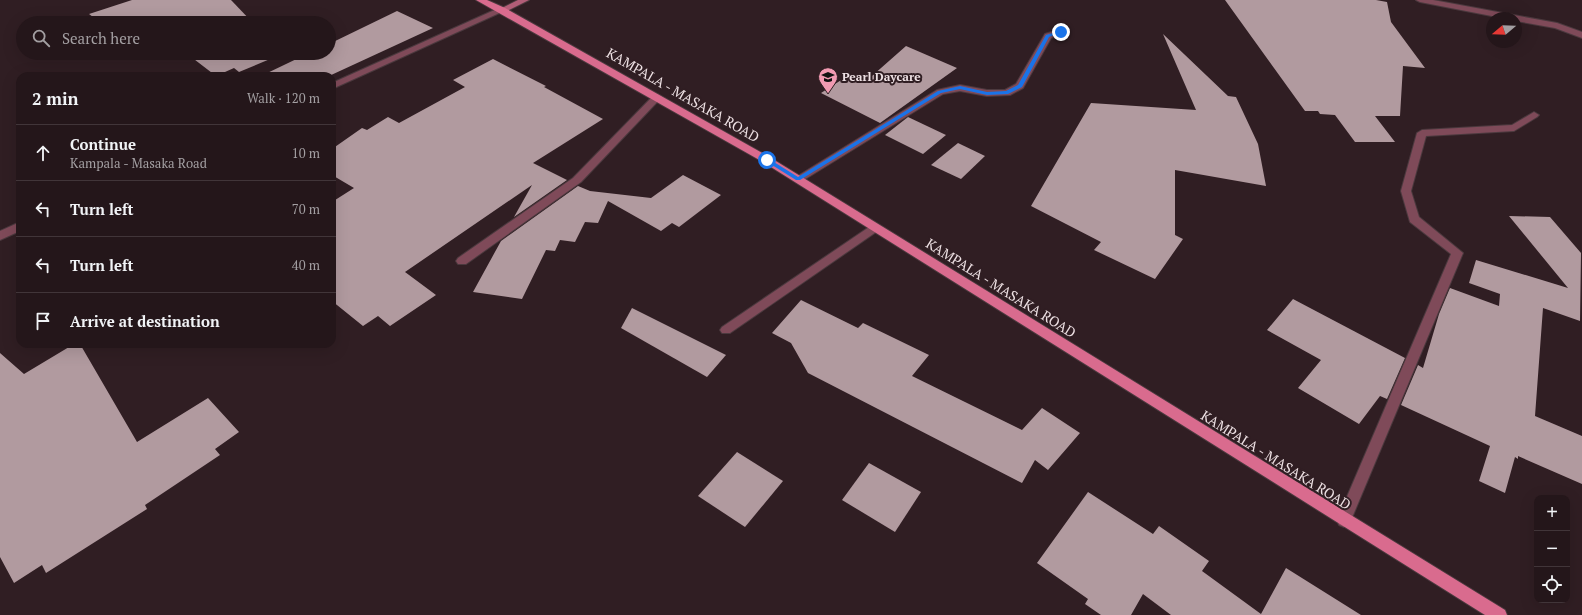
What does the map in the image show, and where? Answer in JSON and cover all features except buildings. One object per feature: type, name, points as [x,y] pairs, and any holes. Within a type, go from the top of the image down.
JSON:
[{"type":"main road","name":"KAMPALA - MASAKA ROAD","points":[[480,0],[502,10],[657,97],[798,179],[1499,615]]},
{"type":"street","points":[[336,84],[525,0]]},
{"type":"street","points":[[1420,0],[1557,26],[1582,35]]},
{"type":"street","points":[[798,179],[940,92],[960,88],[987,93],[1007,93],[1020,86],[1048,36],[1061,32]]},
{"type":"street","points":[[462,261],[577,180],[657,97]]},
{"type":"street","points":[[1344,520],[1457,253],[1414,219],[1406,191],[1422,133],[1514,128],[1534,114]]},
{"type":"street","points":[[726,330],[875,227]]},
{"type":"street","points":[[0,236],[16,228]]},
{"type":"place","name":"Pearl Daycare","points":[[828,94]]},
{"type":"route","points":[[767,160],[798,179],[917,104],[940,92],[960,88],[987,93],[1007,93],[1020,86],[1048,36],[1061,32]]}]
